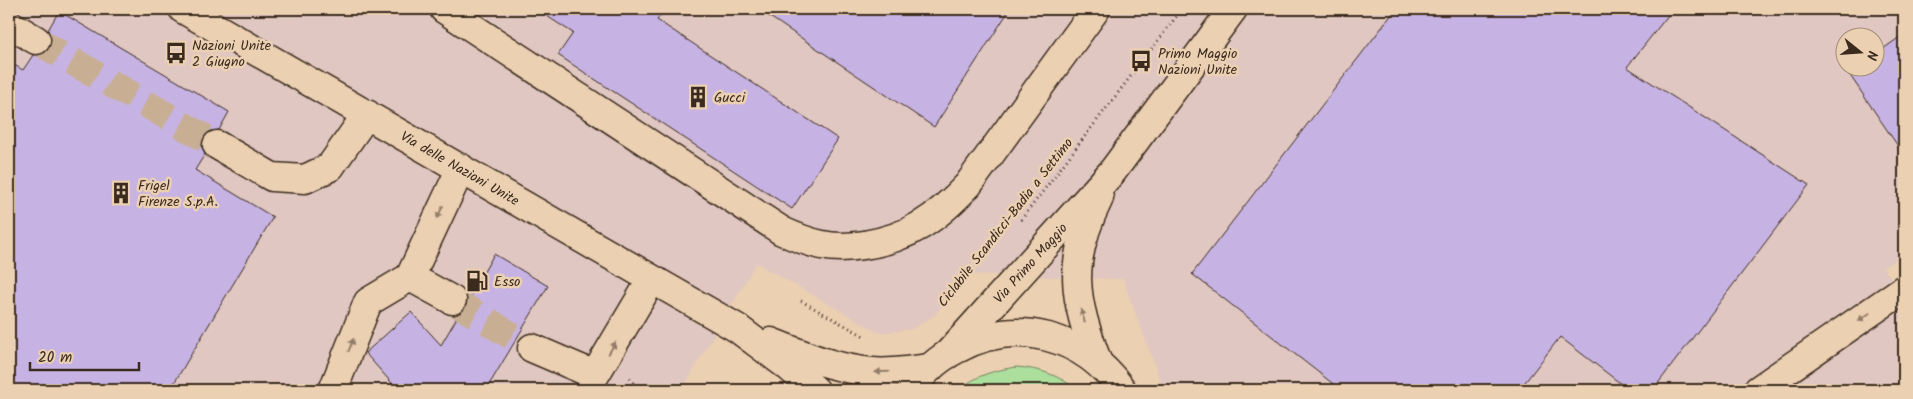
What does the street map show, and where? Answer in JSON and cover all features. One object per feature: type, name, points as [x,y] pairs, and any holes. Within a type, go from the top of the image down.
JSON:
[{"type":"street","name":"Via delle Nazioni Unite","points":[[182,9],[737,328],[789,367],[815,390]]},
{"type":"street","points":[[444,9],[782,231],[803,240],[837,247],[880,242],[908,234],[951,204],[968,186],[1096,9]]},
{"type":"street","name":"Via Primo Maggio","points":[[912,390],[1112,172],[1233,9]]},
{"type":"street","points":[[9,24],[36,40]]},
{"type":"street","points":[[217,145],[272,177],[305,178],[330,167],[367,114]]},
{"type":"street","points":[[333,390],[368,302],[410,277],[461,168]]},
{"type":"street","name":"Via Primo Maggio","points":[[1098,362],[1087,334],[1080,306],[1076,274],[1079,247],[1088,220],[1112,172]]},
{"type":"street","points":[[410,277],[452,300]]},
{"type":"street","points":[[532,348],[593,383],[652,279]]},
{"type":"street","points":[[1758,390],[1904,289]]},
{"type":"street","name":"Via delle Nazioni Unite","points":[[737,328],[835,366],[873,373],[897,372],[939,361]]},
{"type":"street","points":[[939,361],[974,340],[1002,333],[1031,334],[1060,340],[1086,354],[1098,362],[1122,390]]},
{"type":"path","name":"Ciclabile Scandicci-Badia a Settimo","points":[[1018,225],[1182,9]]},
{"type":"path","points":[[801,301],[872,341]]},
{"type":"path","points":[[751,387],[757,390]]},
{"type":"shaded area","points":[[9,9],[1904,9],[1904,253],[1883,268],[1904,294],[1904,390],[1164,390],[1123,279],[966,274],[935,315],[912,329],[880,333],[756,263],[682,390],[9,390]]},
{"type":"green space","points":[[1017,367],[1034,369],[1049,374],[1063,380],[1077,390],[959,390],[972,380],[986,374]]},
{"type":"building","name":"Gucci","points":[[536,9],[665,9],[657,20],[838,139],[792,209],[558,55],[573,33]]},
{"type":"building","points":[[758,9],[1010,9],[934,127]]},
{"type":"building","points":[[1396,9],[1673,9],[1627,67],[1809,185],[1653,390],[1629,390],[1560,337],[1519,390],[1341,390],[1192,274]]},
{"type":"building","name":"Frigel Firenze S.p.A.","points":[[59,11],[229,112],[219,130],[210,131],[204,137],[201,145],[205,154],[195,170],[273,217],[170,390],[9,390],[9,62],[23,70],[33,55],[43,54],[49,48],[52,40],[48,30]]},
{"type":"building","points":[[1904,34],[1904,155],[1852,78],[1886,78],[1886,47]]},
{"type":"building","points":[[494,254],[548,286],[486,390],[398,390],[365,353],[411,312],[441,345],[459,314],[465,308]]},
{"type":"tunnel","points":[[36,40],[217,145]]},
{"type":"tunnel","points":[[452,300],[532,348]]},
{"type":"place","name":"Nazioni Unite 2 Giugno","points":[[176,53]]},
{"type":"place","name":"Primo Maggio Nazioni Unite","points":[[1141,61]]},
{"type":"place","name":"Gucci","points":[[698,97]]},
{"type":"place","name":"Frigel Firenze S.p.A.","points":[[121,193]]},
{"type":"place","name":"Esso","points":[[477,281]]}]
